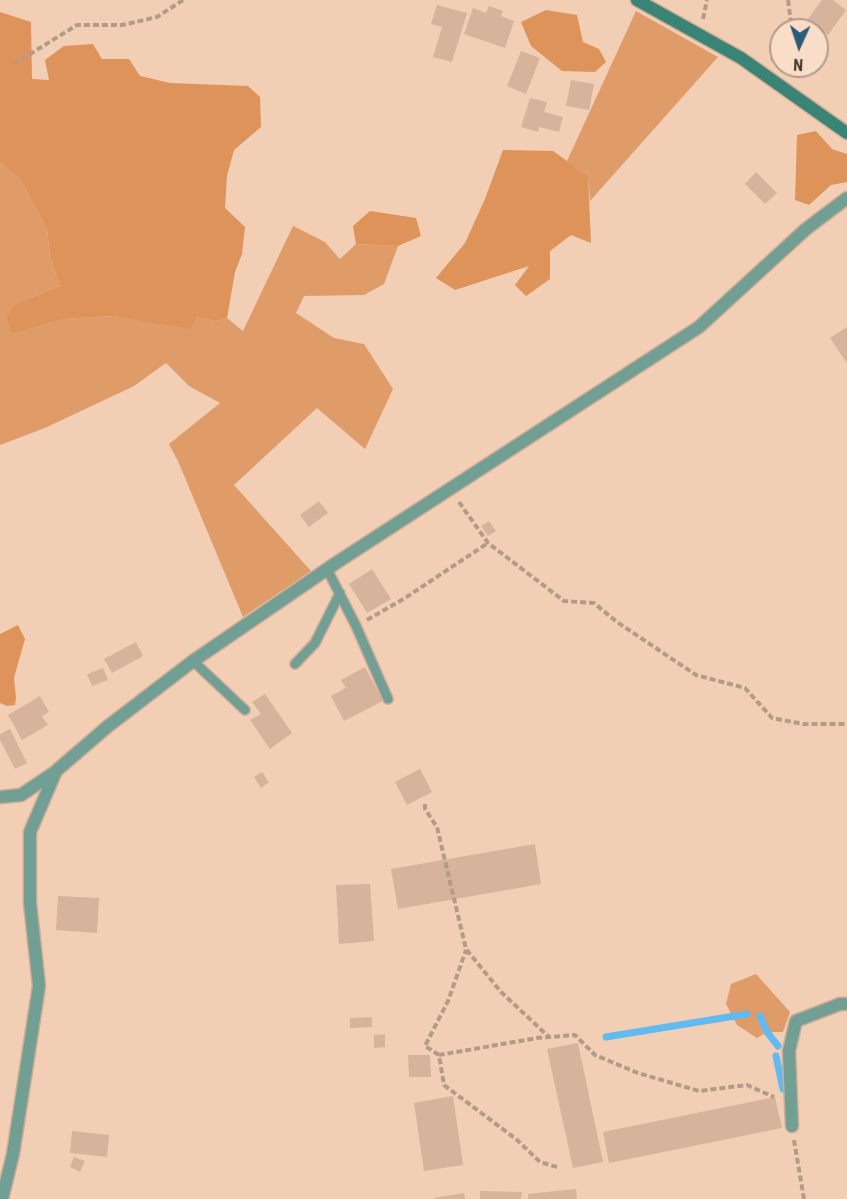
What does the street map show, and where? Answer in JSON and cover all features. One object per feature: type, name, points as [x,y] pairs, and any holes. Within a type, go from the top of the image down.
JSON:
[{"type":"main road","points":[[637,0],[652,3],[741,58],[847,133]]},
{"type":"street","points":[[0,797],[21,795],[56,771],[107,727],[193,661],[327,569],[699,327],[806,230],[847,198]]},
{"type":"street","points":[[2,1199],[13,1154],[39,986],[30,903],[30,832],[56,771]]},
{"type":"street","points":[[792,1126],[789,1051],[796,1021],[840,1004],[847,1004]]},
{"type":"lane","points":[[327,569],[356,626],[388,699]]},
{"type":"lane","points":[[295,664],[315,643],[340,593]]},
{"type":"lane","points":[[193,661],[245,710]]},
{"type":"path","points":[[14,64],[77,25],[122,25],[145,20],[157,17],[183,0]]},
{"type":"path","points":[[788,0],[790,18]]},
{"type":"path","points":[[450,489],[488,543],[564,600],[594,603],[617,622],[696,675],[745,688],[772,718],[802,724],[847,724]]},
{"type":"path","points":[[356,626],[405,598],[488,543]]},
{"type":"path","points":[[425,804],[425,809],[437,827],[466,950],[501,992],[549,1037]]},
{"type":"path","points":[[466,950],[448,1001],[425,1046],[439,1055],[549,1037],[575,1035],[595,1055],[638,1073],[699,1091],[747,1085],[791,1104]]},
{"type":"path","points":[[439,1055],[444,1085],[516,1139],[540,1162],[556,1167]]},
{"type":"path","points":[[792,1126],[804,1199]]},
{"type":"shaded area","points":[[546,10],[577,15],[583,42],[599,49],[606,62],[595,72],[562,71],[531,46],[521,22]]},
{"type":"shaded area","points":[[636,11],[718,57],[590,201],[588,176],[567,161]]},
{"type":"shaded area","points":[[0,12],[31,22],[32,79],[49,80],[45,60],[64,46],[93,44],[102,59],[129,59],[140,76],[170,83],[248,86],[260,97],[261,127],[234,150],[227,176],[225,208],[245,227],[242,254],[235,272],[227,318],[215,321],[196,317],[191,329],[114,316],[63,319],[13,334],[7,317],[15,304],[60,286],[50,257],[47,229],[20,179],[0,162]]},
{"type":"shaded area","points":[[816,131],[832,149],[847,154],[847,182],[831,185],[809,205],[795,200],[797,135]]},
{"type":"shaded area","points":[[503,150],[553,151],[588,176],[591,243],[571,235],[550,251],[550,279],[526,296],[515,285],[529,266],[455,290],[436,278],[465,243],[485,199]]},
{"type":"shaded area","points":[[0,162],[20,179],[47,229],[50,257],[60,286],[15,304],[13,334],[63,319],[114,316],[146,320],[196,317],[215,321],[227,318],[243,331],[293,226],[325,242],[340,259],[356,244],[398,246],[384,284],[364,295],[304,296],[296,313],[334,338],[364,344],[393,389],[365,449],[317,408],[234,485],[311,571],[243,617],[169,444],[220,403],[189,386],[166,363],[134,386],[45,428],[0,445]]},
{"type":"shaded area","points":[[370,211],[416,218],[421,236],[398,246],[356,244],[353,226]]},
{"type":"shaded area","points":[[18,625],[25,639],[14,678],[15,705],[7,706],[0,703],[0,634]]},
{"type":"shaded area","points":[[756,974],[790,1012],[783,1032],[767,1032],[757,1038],[737,1025],[726,1004],[731,984]]},
{"type":"building","points":[[822,0],[833,0],[846,10],[829,34],[829,18],[808,18]]},
{"type":"building","points":[[437,5],[467,13],[452,62],[433,57],[442,27],[431,24]]},
{"type":"building","points":[[489,6],[503,11],[501,16],[514,21],[505,48],[464,34],[473,8],[486,13]]},
{"type":"building","points":[[521,51],[540,58],[526,94],[507,86]]},
{"type":"building","points":[[571,80],[594,84],[589,110],[566,106]]},
{"type":"building","points":[[530,98],[547,102],[544,112],[563,117],[559,132],[539,127],[538,132],[521,127]]},
{"type":"building","points":[[756,172],[777,193],[765,204],[745,184]]},
{"type":"building","points":[[847,327],[847,363],[830,338]]},
{"type":"building","points":[[319,501],[328,513],[309,527],[300,515]]},
{"type":"building","points":[[489,521],[496,531],[488,536],[481,526]]},
{"type":"building","points":[[372,569],[391,599],[367,613],[349,584]]},
{"type":"building","points":[[136,642],[143,656],[112,673],[104,659]]},
{"type":"building","points":[[365,667],[383,701],[344,721],[331,696],[346,688],[341,680]]},
{"type":"building","points":[[103,668],[108,680],[92,686],[87,674]]},
{"type":"building","points":[[265,694],[292,733],[270,749],[250,720],[261,714],[252,702]]},
{"type":"building","points":[[40,696],[49,712],[42,716],[48,725],[22,740],[8,715]]},
{"type":"building","points":[[10,729],[27,763],[15,769],[0,740],[0,734]]},
{"type":"building","points":[[420,769],[432,792],[407,805],[395,782]]},
{"type":"building","points":[[262,772],[269,782],[261,788],[254,777]]},
{"type":"building","points":[[535,844],[541,884],[398,909],[391,869]]},
{"type":"building","points":[[370,884],[374,941],[339,944],[336,885]]},
{"type":"building","points":[[58,896],[99,898],[97,933],[56,930]]},
{"type":"building","points":[[372,1017],[372,1027],[350,1028],[350,1018]]},
{"type":"building","points":[[385,1034],[385,1047],[374,1048],[374,1035]]},
{"type":"building","points":[[578,1043],[603,1162],[573,1168],[547,1049]]},
{"type":"building","points":[[408,1055],[430,1055],[431,1077],[409,1077]]},
{"type":"building","points":[[453,1096],[463,1165],[424,1171],[414,1103]]},
{"type":"building","points":[[775,1097],[782,1128],[609,1163],[603,1132]]},
{"type":"building","points":[[72,1131],[109,1135],[107,1157],[70,1153]]},
{"type":"building","points":[[74,1157],[85,1161],[80,1172],[70,1167]]},
{"type":"building","points":[[576,1189],[577,1199],[528,1199],[528,1194]]},
{"type":"building","points":[[480,1191],[522,1192],[521,1199],[480,1199]]},
{"type":"building","points":[[464,1193],[465,1199],[434,1199],[434,1198]]},
{"type":"waterway","points":[[606,1037],[747,1014]]},
{"type":"waterway","points":[[760,1016],[767,1032],[778,1046]]},
{"type":"waterway","points":[[776,1056],[783,1089]]}]
